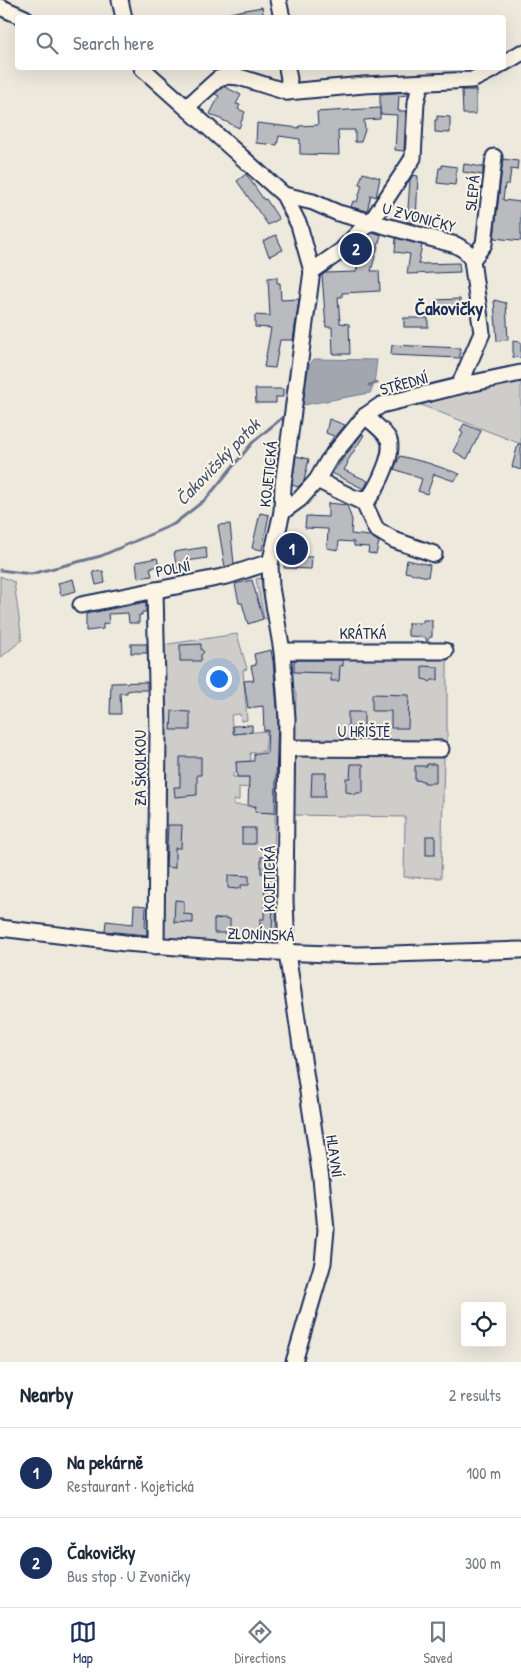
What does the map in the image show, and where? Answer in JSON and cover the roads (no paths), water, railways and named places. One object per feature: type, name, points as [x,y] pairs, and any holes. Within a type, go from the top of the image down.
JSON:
[{"type":"street","points":[[120,0],[123,15]]},
{"type":"street","points":[[278,0],[281,15]]},
{"type":"street","points":[[0,7],[18,15]]},
{"type":"street","points":[[506,62],[521,53]]},
{"type":"street","name":"KOJETICKÁ","points":[[144,70],[284,194],[299,225],[312,270],[283,486],[282,512],[270,564],[271,587],[282,651],[287,718],[285,900],[287,953]]},
{"type":"street","points":[[287,92],[288,70]]},
{"type":"street","points":[[187,106],[218,79],[228,76],[239,77],[287,92],[364,85],[472,80],[492,70]]},
{"type":"street","points":[[312,270],[341,251],[370,222],[413,158],[416,102],[421,83]]},
{"type":"street","name":"SLEPÁ","points":[[472,260],[484,244],[494,157]]},
{"type":"street","name":"U ZVONIČKY","points":[[284,194],[304,199],[338,213],[456,245],[466,252],[472,260]]},
{"type":"street","points":[[459,386],[482,333],[472,260]]},
{"type":"street","name":"STŘEDNÍ","points":[[282,512],[300,499],[317,480],[328,461],[365,416],[381,406],[459,386],[521,373]]},
{"type":"street","points":[[359,499],[369,498],[373,492],[389,456],[391,446],[388,438],[365,416]]},
{"type":"street","points":[[317,480],[364,503],[376,529],[394,540],[434,554]]},
{"type":"street","name":"POLNÍ","points":[[81,604],[227,576],[264,564],[270,564]]},
{"type":"street","name":"ZA ŠKOLKOU","points":[[155,590],[158,732],[156,946]]},
{"type":"street","name":"KRÁTKÁ","points":[[282,651],[444,651]]},
{"type":"street","name":"U HŘIŠTĚ","points":[[287,748],[441,749]]},
{"type":"street","name":"ZLONÍNSKÁ","points":[[0,928],[125,944],[358,956],[521,950]]},
{"type":"street","name":"HLAVNÍ","points":[[287,953],[321,1178],[326,1230],[323,1263],[294,1362]]},
{"type":"waterway","name":"Čakovičský potok","points":[[369,385],[377,383]]},
{"type":"waterway","name":"Čakovičský potok","points":[[0,570],[31,574],[101,556],[174,524],[206,499],[253,442],[283,417]]},
{"type":"place","name":"Čakovičky","points":[[356,249]]},
{"type":"place","name":"Na pekárně","points":[[292,549]]},
{"type":"district","name":"Čakovičky","points":[[449,308]]}]
